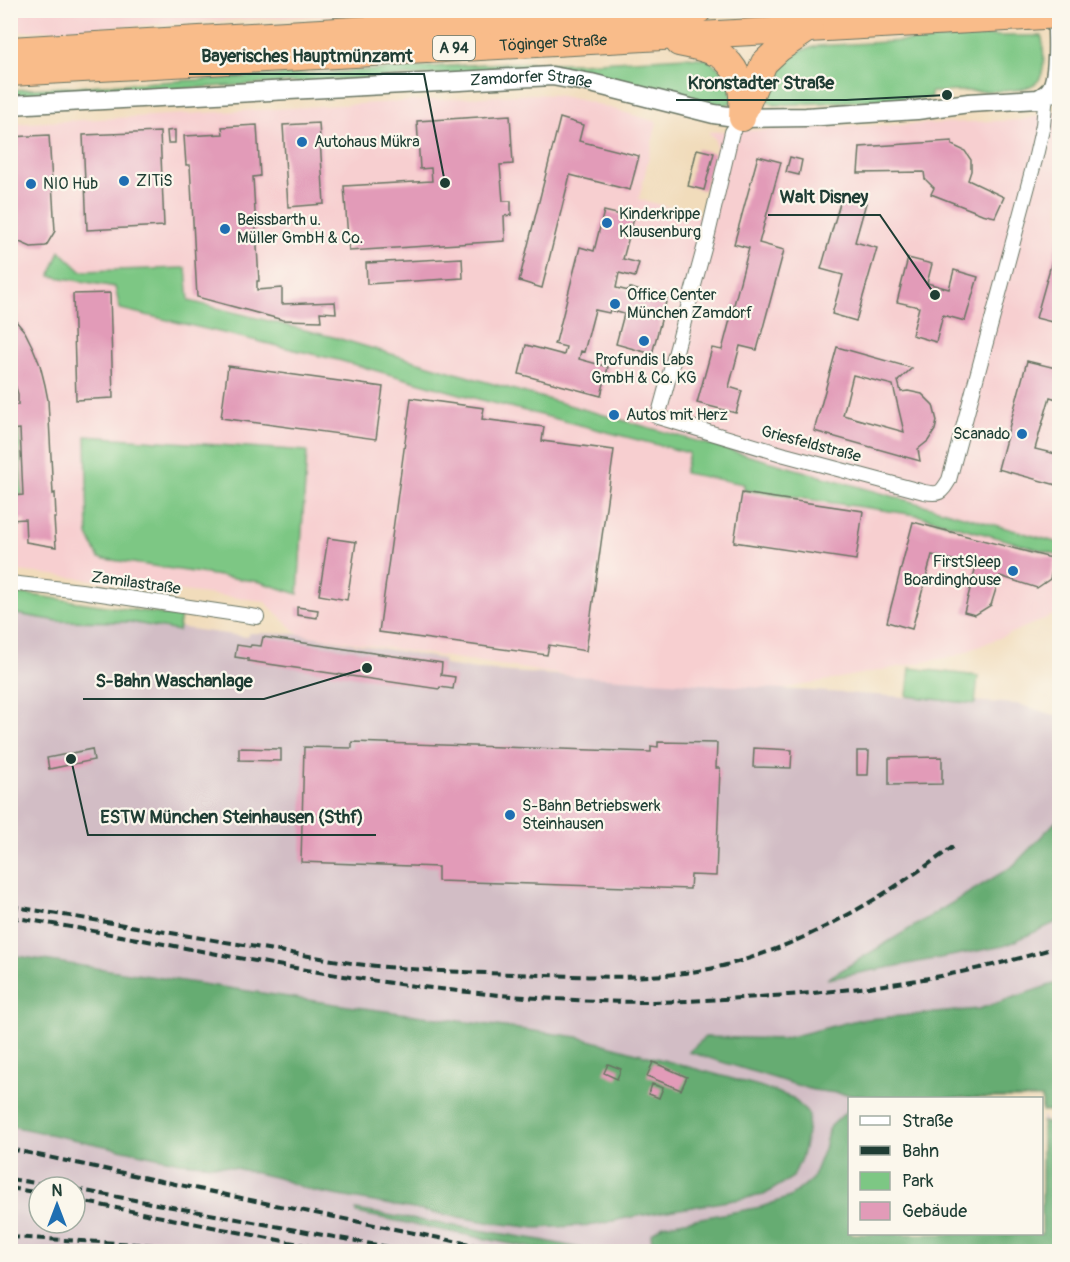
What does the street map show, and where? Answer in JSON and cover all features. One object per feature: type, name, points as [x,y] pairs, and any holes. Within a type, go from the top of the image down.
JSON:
[{"type":"highway","name":"Töginger Straße","points":[[10,50],[699,10]]},
{"type":"highway","name":"Töginger Straße","points":[[10,73],[1059,15]]},
{"type":"highway","points":[[742,118],[764,63],[779,49],[810,28]]},
{"type":"highway","points":[[644,37],[697,47],[722,55],[736,71],[741,85],[742,118]]},
{"type":"street","points":[[1052,94],[1056,73],[1056,10]]},
{"type":"street","name":"Zamdorfer Straße","points":[[10,105],[552,76],[591,82],[714,114],[742,118],[806,117],[917,110],[1038,99],[1052,94]]},
{"type":"street","name":"Griesfeldstraße","points":[[742,118],[732,132],[708,234],[658,417],[785,455],[935,494],[942,491],[949,480],[1052,94]]},
{"type":"street","name":"Zamilastraße","points":[[10,583],[257,617]]},
{"type":"shaded area","points":[[11,10],[414,10],[414,11],[11,32]]},
{"type":"shaded area","points":[[532,94],[556,95],[586,101],[657,122],[639,199],[702,216],[716,148],[715,139],[708,132],[1021,120],[1059,111],[1059,613],[956,656],[771,691],[661,690],[298,634],[264,601],[11,570],[11,124]]},
{"type":"shaded area","points":[[11,604],[248,637],[249,633],[298,634],[443,659],[444,665],[481,670],[1017,704],[1059,716],[1059,993],[1030,1097],[848,1097],[848,1235],[1043,1235],[1043,1116],[1055,1134],[1059,1251],[11,1252]]},
{"type":"green space","points":[[989,36],[1042,36],[1044,57],[1040,78],[1035,83],[1017,90],[931,92],[931,98],[775,105],[765,97],[765,75],[788,54],[818,46]]},
{"type":"green space","points":[[686,57],[707,59],[730,77],[732,102],[718,106],[580,71],[537,69],[11,98],[11,90],[504,63],[580,63]]},
{"type":"green space","points":[[60,251],[81,271],[186,268],[189,301],[337,338],[1059,543],[1059,555],[917,515],[744,490],[744,484],[684,473],[689,453],[478,399],[338,360],[120,309],[115,287],[50,276]]},
{"type":"green space","points":[[20,429],[23,495],[11,496],[11,430]]},
{"type":"green space","points":[[86,436],[307,451],[298,594],[260,582],[99,558],[88,535]]},
{"type":"green space","points":[[11,592],[181,617],[178,631],[130,622],[58,621],[11,613]]},
{"type":"green space","points":[[910,668],[978,676],[975,704],[907,696]]},
{"type":"green space","points":[[1059,818],[1059,921],[1004,946],[827,979],[1013,866]]},
{"type":"green space","points":[[10,955],[348,1006],[578,1037],[759,1086],[793,1098],[809,1115],[802,1156],[793,1177],[764,1195],[595,1225],[536,1228],[487,1222],[312,1191],[278,1178],[226,1166],[180,1162],[11,1126]]},
{"type":"green space","points":[[1059,982],[1059,1113],[1043,1111],[1043,1097],[867,1097],[813,1090],[689,1052],[705,1037],[782,1039],[857,1020],[979,1009]]},
{"type":"green space","points":[[848,1110],[848,1235],[1043,1235],[1043,1122],[1059,1125],[1059,1251],[667,1252],[652,1243],[651,1234],[663,1225],[761,1207],[790,1197],[812,1179],[824,1149],[829,1128]]},
{"type":"green space","points":[[356,1210],[541,1240],[592,1251],[546,1251],[356,1213]]},
{"type":"building","points":[[510,115],[513,164],[500,165],[503,201],[511,201],[511,215],[504,216],[505,241],[349,251],[344,186],[432,181],[431,168],[420,169],[417,121]]},
{"type":"building","points":[[560,118],[583,125],[579,141],[639,156],[630,190],[570,175],[542,288],[519,281]]},
{"type":"building","points":[[319,123],[324,204],[288,207],[283,125]]},
{"type":"building","name":"Beissbarth u. Müller GmbH & Co.","points":[[257,125],[260,176],[253,177],[259,281],[257,281],[257,290],[282,288],[282,304],[335,302],[336,313],[320,312],[321,321],[283,320],[197,297],[190,165],[186,165],[184,136],[223,134],[222,127]]},
{"type":"building","points":[[175,130],[175,143],[168,143],[167,131]]},
{"type":"building","name":"ZITiS","points":[[160,132],[164,226],[87,230],[83,135]]},
{"type":"building","name":"NIO Hub","points":[[49,135],[55,231],[46,246],[31,247],[10,238],[10,137]]},
{"type":"building","points":[[952,141],[952,145],[965,151],[971,160],[968,180],[1004,197],[995,217],[931,194],[934,188],[925,179],[924,172],[858,173],[860,147]]},
{"type":"building","points":[[697,149],[714,153],[704,190],[688,186]]},
{"type":"building","points":[[758,156],[781,162],[759,243],[784,250],[757,350],[740,346],[729,387],[742,391],[736,413],[697,403],[712,348],[722,350],[749,248],[734,244]]},
{"type":"building","points":[[790,157],[802,160],[799,175],[786,172]]},
{"type":"building","points":[[842,196],[866,203],[855,242],[877,248],[856,321],[832,314],[843,275],[821,269]]},
{"type":"building","name":"Office Center München Zamdorf","points":[[604,211],[634,218],[623,259],[639,263],[635,277],[619,273],[616,288],[629,291],[630,288],[667,298],[652,354],[616,344],[624,314],[610,310],[609,313],[595,310],[584,352],[581,351],[579,359],[608,367],[601,396],[519,374],[526,345],[564,355],[566,347],[554,344],[580,247],[594,251]]},
{"type":"building","points":[[1060,236],[1060,324],[1036,318]]},
{"type":"building","points":[[462,258],[463,278],[367,284],[366,263]]},
{"type":"building","points":[[908,258],[932,264],[927,283],[949,289],[954,270],[978,277],[965,321],[943,315],[936,342],[912,335],[919,307],[897,302]]},
{"type":"building","points":[[110,293],[113,398],[76,400],[73,294]]},
{"type":"building","points":[[10,314],[25,332],[33,348],[40,365],[48,400],[53,494],[55,493],[56,547],[26,542],[25,519],[10,520],[10,496],[23,495],[20,429],[10,430],[10,405],[18,405],[18,394],[10,368]]},
{"type":"building","points":[[837,347],[912,368],[898,381],[901,392],[922,394],[933,405],[937,421],[935,430],[928,441],[918,449],[920,461],[814,431]],"holes":[[[853,375],[893,385],[904,432],[843,415]]]},
{"type":"building","points":[[1027,361],[1060,369],[1060,400],[1050,397],[1035,449],[1060,455],[1060,486],[998,469]]},
{"type":"building","points":[[228,366],[383,387],[376,439],[221,418]]},
{"type":"building","points":[[411,398],[484,408],[482,419],[544,427],[542,441],[614,450],[586,651],[549,645],[547,655],[379,632]]},
{"type":"building","points":[[742,493],[863,511],[856,560],[734,542]]},
{"type":"building","name":"FirstSleep Boardinghouse","points":[[913,522],[1055,559],[1050,579],[1037,588],[1000,576],[991,605],[975,615],[964,612],[976,566],[932,555],[912,629],[887,622]]},
{"type":"building","points":[[328,538],[356,542],[347,600],[319,595]]},
{"type":"building","points":[[297,607],[318,610],[317,618],[297,615]]},
{"type":"building","points":[[263,637],[442,663],[441,675],[455,677],[453,689],[440,687],[439,689],[248,661],[248,659],[235,657],[237,645],[261,646]]},
{"type":"building","name":"S-Bahn Betriebswerk Steinhausen","points":[[352,742],[651,752],[651,746],[658,747],[658,742],[717,743],[716,768],[720,768],[716,876],[691,875],[690,889],[438,881],[438,867],[301,862],[304,747],[352,748]]},
{"type":"building","points":[[239,748],[281,749],[281,761],[239,760]]},
{"type":"building","points":[[754,748],[792,750],[791,768],[753,767]]},
{"type":"building","points":[[92,749],[94,760],[49,769],[47,758]]},
{"type":"building","points":[[857,751],[869,751],[868,775],[857,775]]},
{"type":"building","points":[[942,757],[942,784],[889,785],[889,758]]},
{"type":"building","points":[[653,1062],[687,1077],[681,1090],[647,1076]]},
{"type":"building","points":[[608,1064],[621,1069],[617,1079],[604,1073]]},
{"type":"building","points":[[652,1084],[663,1088],[659,1098],[649,1094]]},
{"type":"railway","points":[[10,906],[357,964],[496,973],[616,977],[665,975],[737,962],[795,941],[850,914],[953,847]]},
{"type":"railway","points":[[10,917],[399,984],[526,997],[622,1002],[788,995],[891,984],[993,965],[1060,946]]},
{"type":"railway","points":[[10,1149],[509,1252]]},
{"type":"railway","points":[[10,1179],[27,1182]]},
{"type":"railway","points":[[10,1188],[27,1191]]},
{"type":"railway","points":[[87,1191],[415,1252]]},
{"type":"railway","points":[[87,1202],[340,1252]]},
{"type":"railway","points":[[10,1237],[173,1246],[225,1252]]},
{"type":"place","name":"Kronstadter Straße","points":[[947,95]]},
{"type":"place","name":"Autohaus Mükra","points":[[302,142]]},
{"type":"place","name":"ZITiS","points":[[124,181]]},
{"type":"place","name":"Bayerisches Hauptmünzamt","points":[[445,183]]},
{"type":"place","name":"NIO Hub","points":[[31,184]]},
{"type":"place","name":"Kinderkrippe Klausenburg","points":[[607,223]]},
{"type":"place","name":"Beissbarth u. Müller GmbH & Co.","points":[[225,229]]},
{"type":"place","name":"Walt Disney","points":[[935,295]]},
{"type":"place","name":"Office Center München Zamdorf","points":[[615,304]]},
{"type":"place","name":"Profundis Labs GmbH & Co. KG","points":[[644,341]]},
{"type":"place","name":"Autos mit Herz","points":[[614,415]]},
{"type":"place","name":"Scanado","points":[[1022,434]]},
{"type":"place","name":"FirstSleep Boardinghouse","points":[[1013,571]]},
{"type":"place","name":"S-Bahn Waschanlage","points":[[367,668]]},
{"type":"place","name":"ESTW München Steinhausen (Sthf)","points":[[71,759]]},
{"type":"place","name":"S-Bahn Betriebswerk Steinhausen","points":[[510,815]]}]
